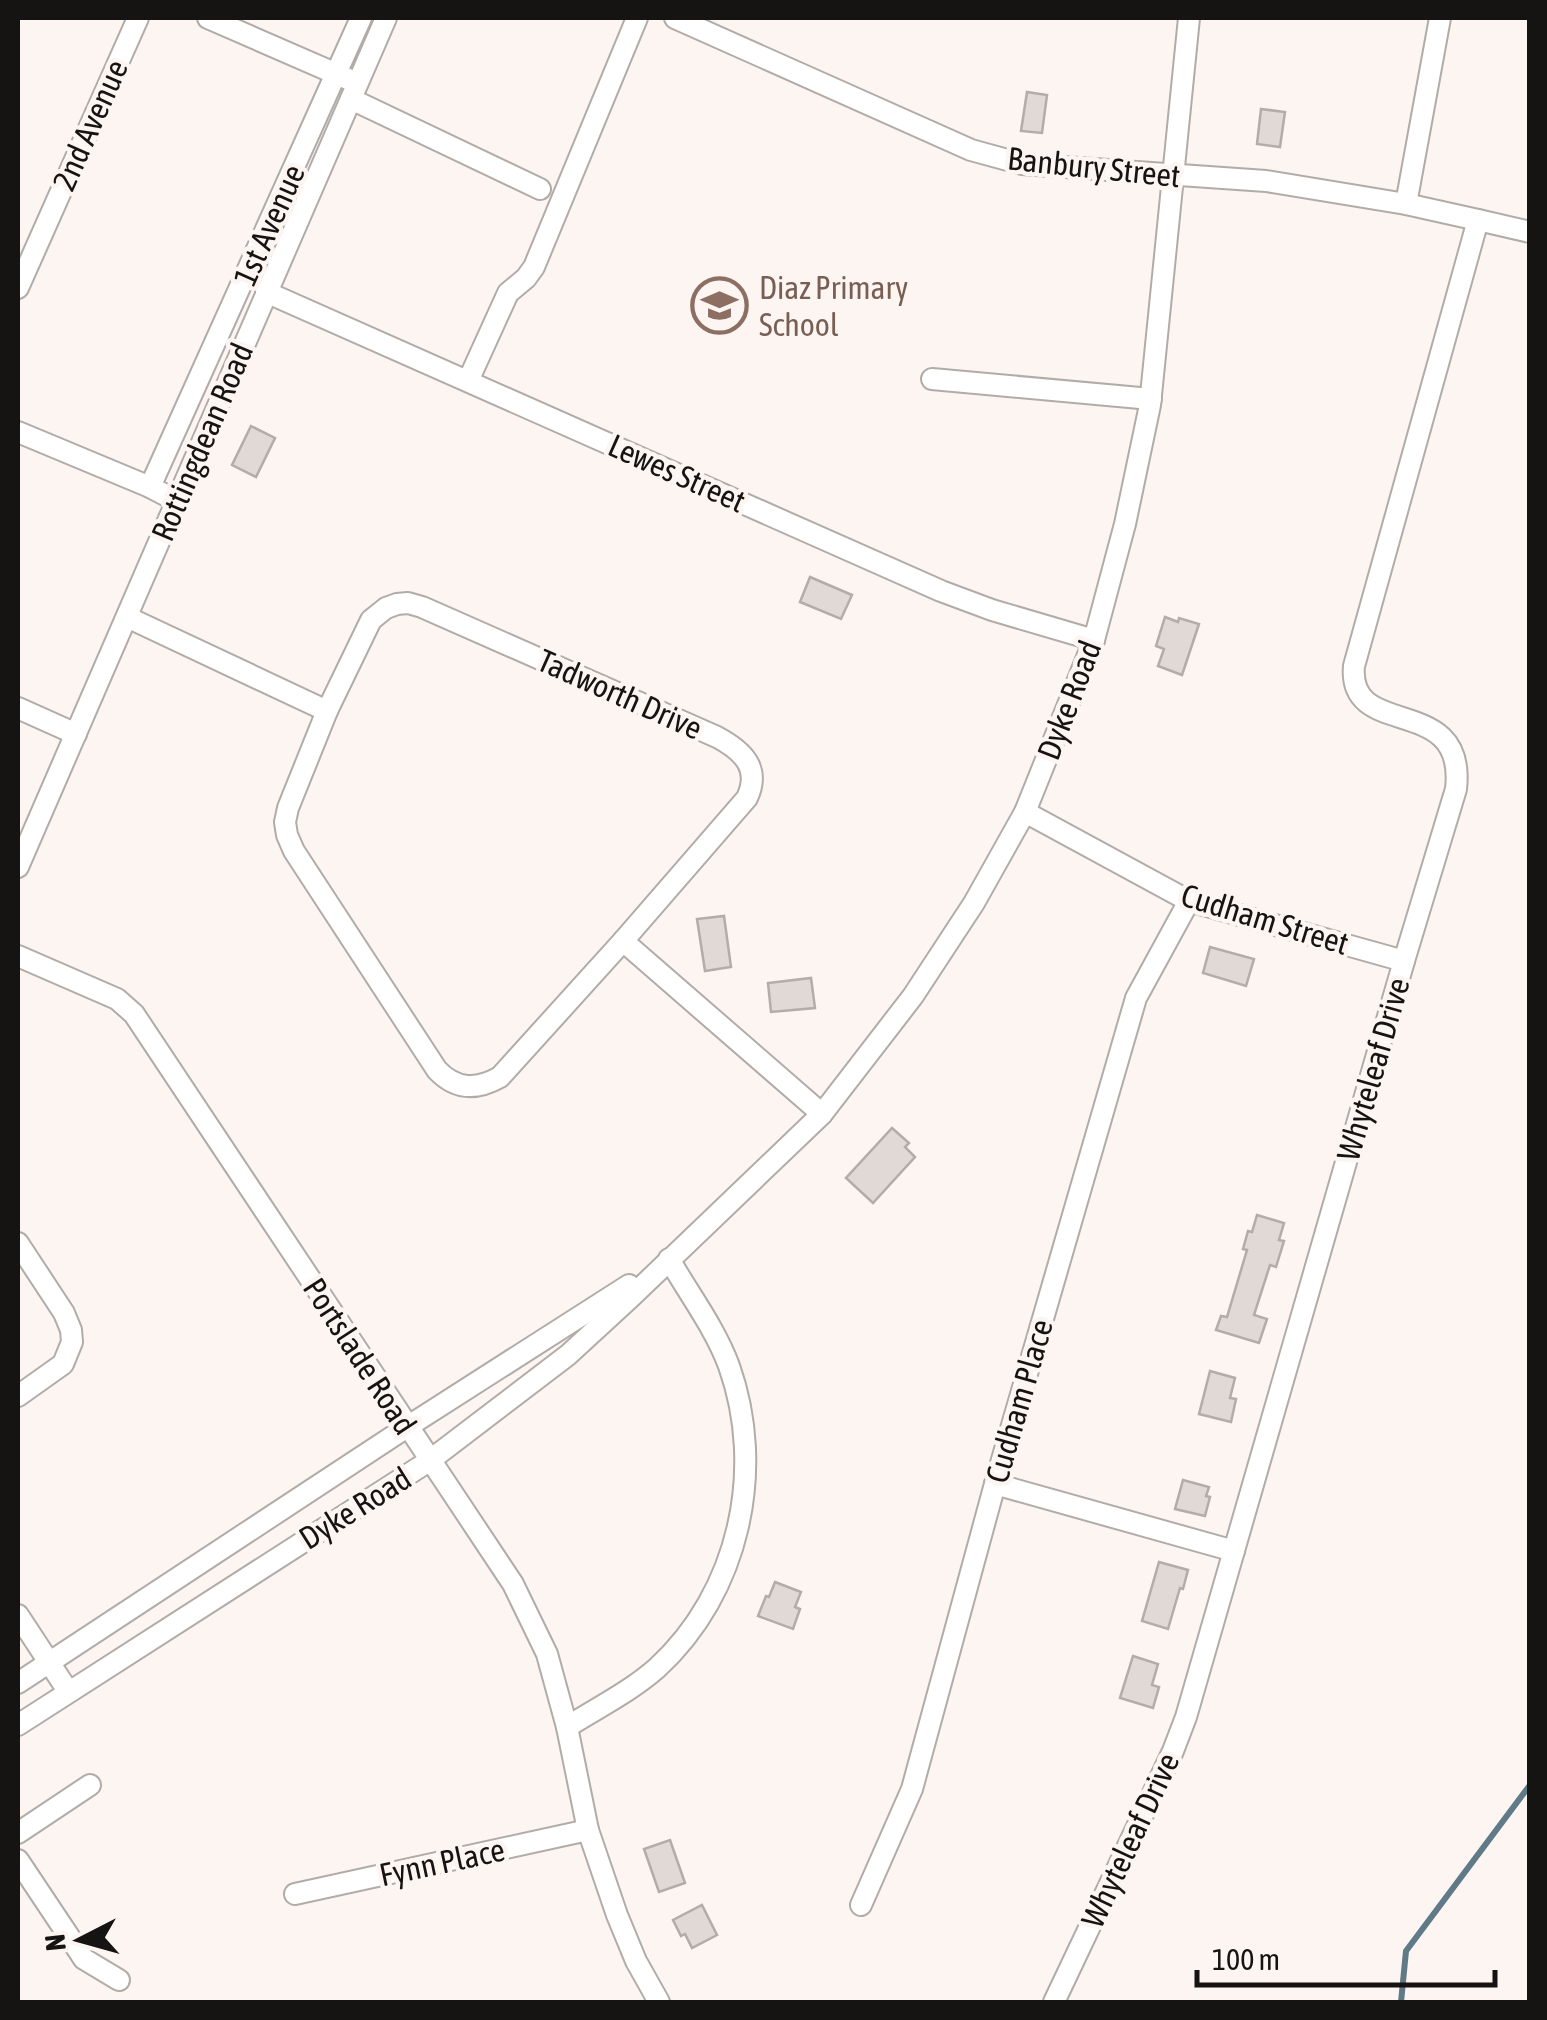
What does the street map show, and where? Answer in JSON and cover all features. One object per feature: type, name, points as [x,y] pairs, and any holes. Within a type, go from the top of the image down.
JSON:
[{"type":"street","name":"2nd Avenue","points":[[18,288],[138,18]]},
{"type":"street","points":[[208,18],[337,75],[354,91],[540,188]]},
{"type":"street","name":"1st Avenue","points":[[150,486],[362,18]]},
{"type":"street","name":"Rottingdean Road","points":[[18,867],[386,18]]},
{"type":"street","points":[[468,381],[508,293],[534,267],[637,18]]},
{"type":"street","name":"Banbury Street","points":[[675,18],[998,158],[1022,164],[1266,181],[1478,220]]},
{"type":"street","name":"Dyke Road","points":[[18,1725],[430,1461],[568,1354],[822,1114],[913,996],[974,903],[1025,812],[1094,640],[1125,524],[1151,398],[1190,18]]},
{"type":"street","points":[[1406,204],[1440,18]]},
{"type":"street","points":[[1478,220],[1530,232]]},
{"type":"street","name":"Whyteleaf Drive","points":[[1054,2002],[1186,1717],[1456,789],[1454,754],[1439,734],[1364,702],[1354,686],[1354,666],[1478,220]]},
{"type":"street","name":"Lewes Street","points":[[266,292],[941,590],[992,610],[1094,640]]},
{"type":"street","points":[[932,379],[1151,398]]},
{"type":"street","points":[[18,432],[150,486],[177,501]]},
{"type":"street","name":"Tadworth Drive","points":[[408,603],[734,746],[750,766],[752,786],[747,798],[500,1077],[472,1088],[458,1085],[437,1070],[287,835],[285,822],[291,795],[327,712],[371,620],[386,608],[408,603]]},
{"type":"street","points":[[127,617],[327,712]]},
{"type":"street","points":[[18,708],[76,734]]},
{"type":"street","name":"Cudham Street","points":[[1025,812],[1189,901],[1404,961]]},
{"type":"street","name":"Cudham Place","points":[[860,1905],[912,1790],[995,1484],[1136,998],[1189,901]]},
{"type":"street","points":[[623,941],[822,1114]]},
{"type":"street","name":"Portslade Road","points":[[18,956],[117,999],[134,1014],[512,1584],[547,1654],[567,1726],[588,1830],[617,1915],[636,1962],[659,2002]]},
{"type":"street","points":[[18,1243],[64,1314],[72,1342],[63,1364],[18,1396]]},
{"type":"street","points":[[567,1726],[654,1670],[687,1634],[721,1582],[739,1522],[745,1457],[730,1367],[669,1259]]},
{"type":"street","name":"Dyke Road","points":[[18,1683],[669,1259]]},
{"type":"street","points":[[995,1484],[1234,1551]]},
{"type":"street","points":[[18,1615],[68,1692]]},
{"type":"street","points":[[18,1833],[90,1785]]},
{"type":"street","name":"Fynn Place","points":[[295,1894],[588,1830]]},
{"type":"street","points":[[18,1860],[84,1959],[119,1980]]},
{"type":"building","points":[[1027,92],[1047,95],[1042,133],[1021,131]]},
{"type":"building","points":[[1261,109],[1285,112],[1280,147],[1257,144]]},
{"type":"building","points":[[251,426],[275,438],[256,477],[232,465]]},
{"type":"building","points":[[810,577],[852,595],[841,619],[800,602]]},
{"type":"building","points":[[1165,617],[1199,624],[1182,675],[1158,666],[1164,649],[1156,646]]},
{"type":"building","points":[[724,916],[731,967],[705,971],[697,919]]},
{"type":"building","points":[[1210,947],[1254,959],[1246,986],[1203,973]]},
{"type":"building","points":[[811,978],[815,1008],[771,1012],[768,983]]},
{"type":"building","points":[[892,1128],[909,1143],[905,1147],[915,1157],[873,1203],[846,1178]]},
{"type":"building","points":[[1257,1215],[1284,1223],[1279,1240],[1284,1241],[1276,1267],[1270,1265],[1254,1315],[1267,1319],[1259,1343],[1216,1330],[1221,1316],[1227,1317],[1247,1250],[1243,1249],[1248,1231],[1252,1232]]},
{"type":"building","points":[[1210,1371],[1235,1378],[1230,1398],[1236,1399],[1231,1422],[1199,1414]]},
{"type":"building","points":[[1183,1480],[1209,1487],[1205,1516],[1175,1509]]},
{"type":"building","points":[[1159,1562],[1188,1570],[1168,1629],[1142,1621]]},
{"type":"building","points":[[775,1582],[801,1592],[793,1629],[758,1616]]},
{"type":"building","points":[[1133,1656],[1158,1664],[1152,1685],[1159,1687],[1153,1708],[1120,1698]]},
{"type":"building","points":[[670,1840],[685,1883],[659,1892],[644,1849]]},
{"type":"building","points":[[702,1905],[717,1935],[692,1948],[673,1920]]},
{"type":"waterway","points":[[1401,2002],[1406,1951],[1530,1785]]},
{"type":"place","name":"Diaz Primary School","points":[[720,305]]}]
